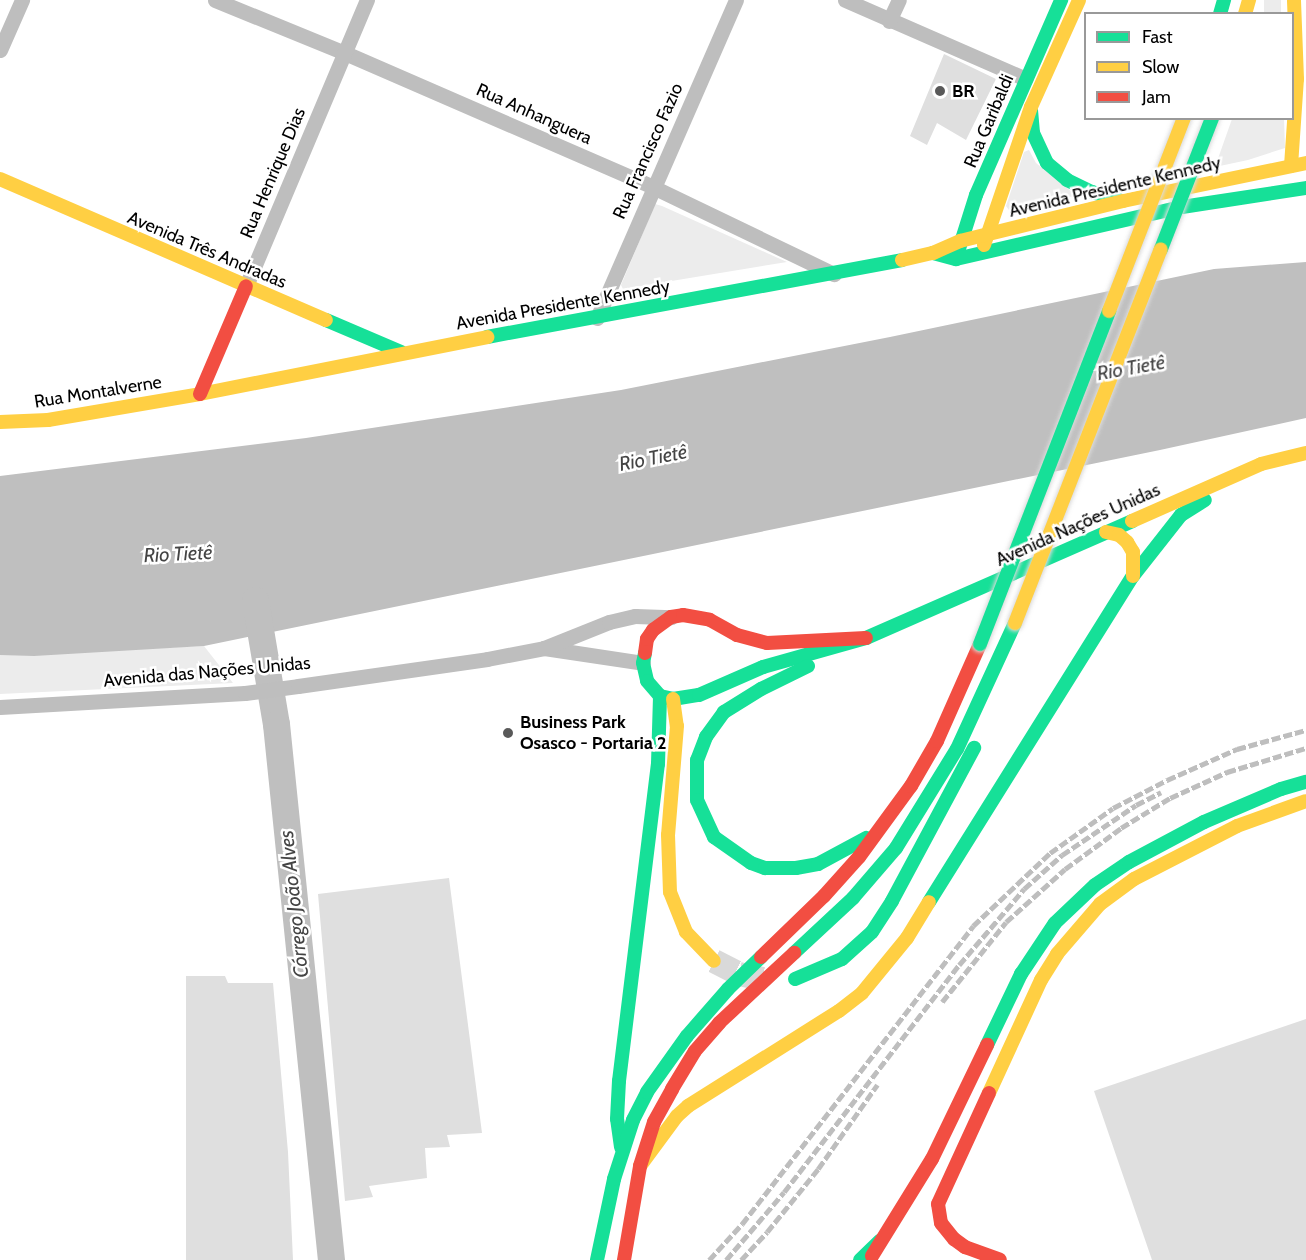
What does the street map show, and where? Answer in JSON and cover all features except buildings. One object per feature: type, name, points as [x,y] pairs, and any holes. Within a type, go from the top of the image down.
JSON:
[{"type":"main road","name":"Rua Garibaldi","points":[[956,259],[976,195],[1061,0]]},
{"type":"main road","name":"Rua Garibaldi","points":[[982,254],[986,234],[1031,107],[1079,0]]},
{"type":"main road","points":[[1294,0],[1297,79],[1294,116]]},
{"type":"main road","points":[[1297,79],[1306,96]]},
{"type":"main road","points":[[1031,107],[1033,133],[1047,163],[1067,180],[1092,192],[1123,201]]},
{"type":"main road","points":[[597,1260],[621,1153],[647,1092],[687,1036],[728,989],[824,896],[881,828],[911,786],[937,741],[980,644],[1183,120]]},
{"type":"main road","points":[[624,1260],[639,1166],[654,1122],[695,1051],[719,1023],[854,898],[896,848],[957,749],[1004,650],[1211,120]]},
{"type":"main road","points":[[1273,191],[1279,186],[1290,166],[1294,120]]},
{"type":"main road","name":"Avenida Presidente Kennedy","points":[[200,394],[400,352],[834,274],[933,253],[960,241],[1123,201],[1306,163]]},
{"type":"main road","name":"Avenida Três Andradas","points":[[0,179],[400,352]]},
{"type":"main road","name":"Avenida Presidente Kennedy","points":[[933,253],[956,259],[1182,207],[1273,191],[1306,188]]},
{"type":"main road","name":"Rua Henrique Dias","points":[[200,394],[246,286]]},
{"type":"main road","name":"Rua Montalverne","points":[[0,422],[48,420],[200,394]]},
{"type":"main road","name":"Avenida Nações Unidas","points":[[667,698],[699,695],[750,662],[866,638],[1261,464],[1306,453]]},
{"type":"main road","points":[[639,1166],[688,1106],[839,1011],[862,993],[906,938],[1133,576],[1167,530],[1181,515],[1261,464]]},
{"type":"main road","points":[[1106,532],[1119,535],[1127,542],[1133,552],[1133,576]]},
{"type":"main road","name":"Avenida Nações Unidas","points":[[671,617],[696,616],[737,635],[782,644],[866,638]]},
{"type":"main road","points":[[671,617],[653,630],[647,639],[643,663],[647,681],[667,698],[677,726],[668,835],[670,892],[686,932],[714,961]]},
{"type":"main road","points":[[737,635],[750,662],[751,683],[743,700]]},
{"type":"main road","points":[[866,638],[743,700],[724,712],[712,728],[697,760],[695,779],[697,800],[714,837],[751,864],[765,868],[796,868],[818,864],[842,853],[881,828]]},
{"type":"main road","points":[[987,718],[1005,673],[1004,650]]},
{"type":"main road","points":[[621,1153],[617,1119],[619,1081],[667,698]]},
{"type":"main road","points":[[795,979],[842,958],[872,932],[912,866],[978,740]]},
{"type":"main road","points":[[870,1260],[932,1160],[1021,974],[1055,923],[1095,885],[1129,862],[1204,822],[1281,789],[1306,782]]},
{"type":"main road","points":[[1000,1260],[965,1247],[954,1239],[941,1223],[938,1204],[1036,990],[1057,954],[1100,904],[1134,879],[1238,826],[1306,801]]},
{"type":"main road","points":[[860,1260],[880,1241]]},
{"type":"street","points":[[0,50],[22,0]]},
{"type":"street","name":"Rua Anhanguera","points":[[215,0],[345,53],[653,187],[834,274]]},
{"type":"street","name":"Rua Henrique Dias","points":[[246,286],[368,0]]},
{"type":"street","name":"Rua Francisco Fazio","points":[[597,318],[736,0]]},
{"type":"street","points":[[845,0],[1026,80]]},
{"type":"street","points":[[890,21],[899,0]]},
{"type":"street","points":[[544,648],[609,622],[635,616],[671,617]]},
{"type":"street","points":[[544,648],[643,663]]},
{"type":"street","name":"Avenida das Nações Unidas","points":[[0,706],[245,693],[488,659],[544,648]]},
{"type":"shaded area","points":[[1264,0],[1281,0],[1281,12],[1264,12]]},
{"type":"shaded area","points":[[1232,120],[1284,120],[1285,148],[1248,160],[1215,167]]},
{"type":"shaded area","points":[[1029,150],[1036,163],[1074,196],[1009,210],[1006,206],[1024,152]]},
{"type":"shaded area","points":[[655,204],[787,262],[623,289],[621,285]]},
{"type":"shaded area","points":[[204,646],[233,683],[0,694],[0,655]]},
{"type":"water","name":"Rio Tietê","points":[[1306,262],[1306,418],[204,646],[34,656],[0,655],[0,476],[306,438],[621,390],[890,337],[1214,269]]},
{"type":"waterway","name":"Córrego João Alves","points":[[255,600],[276,724],[331,1260]]},
{"type":"tunnel","points":[[714,961],[739,974],[762,979]]},
{"type":"railway","points":[[709,1260],[742,1224],[973,926],[1050,853],[1113,808],[1167,780],[1237,749],[1306,730]]},
{"type":"railway","points":[[942,1002],[1006,922],[1065,869],[1121,828],[1170,798],[1227,772],[1306,748]]},
{"type":"railway","points":[[726,1260],[784,1192],[959,965],[1024,889],[1062,855],[1136,805],[1161,792]]},
{"type":"railway","points":[[741,1260],[818,1169],[877,1085]]},
{"type":"traffic: fast","points":[[958,252],[976,195],[1061,0]]},
{"type":"traffic: fast","points":[[1221,12],[1224,0]]},
{"type":"traffic: fast","points":[[1031,110],[1033,133],[1047,163],[1067,180],[1092,192],[1121,201]]},
{"type":"traffic: fast","points":[[1161,249],[1211,120]]},
{"type":"traffic: fast","points":[[933,253],[956,259],[1182,207],[1306,188]]},
{"type":"traffic: fast","points":[[487,337],[902,260]]},
{"type":"traffic: fast","points":[[980,644],[1109,311]]},
{"type":"traffic: fast","points":[[326,320],[401,352]]},
{"type":"traffic: fast","points":[[929,902],[1133,576],[1181,515],[1205,500]]},
{"type":"traffic: fast","points":[[645,653],[643,663],[647,681],[660,696],[673,699],[699,695],[763,667],[866,638],[1132,521]]},
{"type":"traffic: fast","points":[[794,953],[853,898],[896,848],[957,749],[1015,623]]},
{"type":"traffic: fast","points":[[808,666],[761,689],[724,712],[706,737],[697,760],[697,800],[714,837],[751,863],[765,868],[796,868],[818,864],[866,838]]},
{"type":"traffic: fast","points":[[621,1147],[617,1119],[619,1081],[658,764],[660,696]]},
{"type":"traffic: fast","points":[[795,979],[842,959],[872,932],[892,901],[974,748]]},
{"type":"traffic: fast","points":[[987,1045],[1021,974],[1055,923],[1095,885],[1129,862],[1204,822],[1281,789],[1306,782]]},
{"type":"traffic: fast","points":[[597,1260],[614,1179],[633,1120],[647,1092],[687,1036],[728,989],[761,957]]},
{"type":"traffic: fast","points":[[860,1260],[880,1241]]},
{"type":"traffic: slow","points":[[984,245],[1031,107],[1079,0]]},
{"type":"traffic: slow","points":[[1246,12],[1249,0]]},
{"type":"traffic: slow","points":[[1291,166],[1297,79],[1294,0]]},
{"type":"traffic: slow","points":[[1109,311],[1183,120]]},
{"type":"traffic: slow","points":[[902,260],[933,253],[960,241],[1123,201],[1306,163]]},
{"type":"traffic: slow","points":[[0,179],[326,320]]},
{"type":"traffic: slow","points":[[1015,623],[1161,249]]},
{"type":"traffic: slow","points":[[0,422],[48,420],[200,394],[487,337]]},
{"type":"traffic: slow","points":[[1132,521],[1261,464],[1306,453]]},
{"type":"traffic: slow","points":[[1106,532],[1119,535],[1127,542],[1133,552],[1133,576]]},
{"type":"traffic: slow","points":[[673,699],[677,726],[668,835],[670,892],[686,932],[714,961]]},
{"type":"traffic: slow","points":[[989,1093],[1041,980],[1057,954],[1100,904],[1134,879],[1237,826],[1306,801]]},
{"type":"traffic: slow","points":[[640,1166],[677,1116],[688,1106],[839,1011],[862,993],[907,938],[929,902]]},
{"type":"traffic: jam","points":[[200,394],[246,286]]},
{"type":"traffic: jam","points":[[645,653],[647,639],[653,630],[671,617],[683,615],[710,620],[737,635],[767,643],[866,638]]},
{"type":"traffic: jam","points":[[761,957],[824,896],[859,857],[911,786],[937,741],[980,644]]},
{"type":"traffic: jam","points":[[624,1260],[640,1166],[654,1122],[672,1089],[695,1051],[719,1023],[794,953]]},
{"type":"traffic: jam","points":[[872,1256],[932,1159],[987,1045]]},
{"type":"traffic: jam","points":[[989,1093],[938,1204],[941,1223],[954,1239],[965,1247],[1000,1260]]},
{"type":"place","name":"BR","points":[[940,91]]},
{"type":"place","name":"Business Park Osasco - Portaria 2","points":[[508,733]]}]
